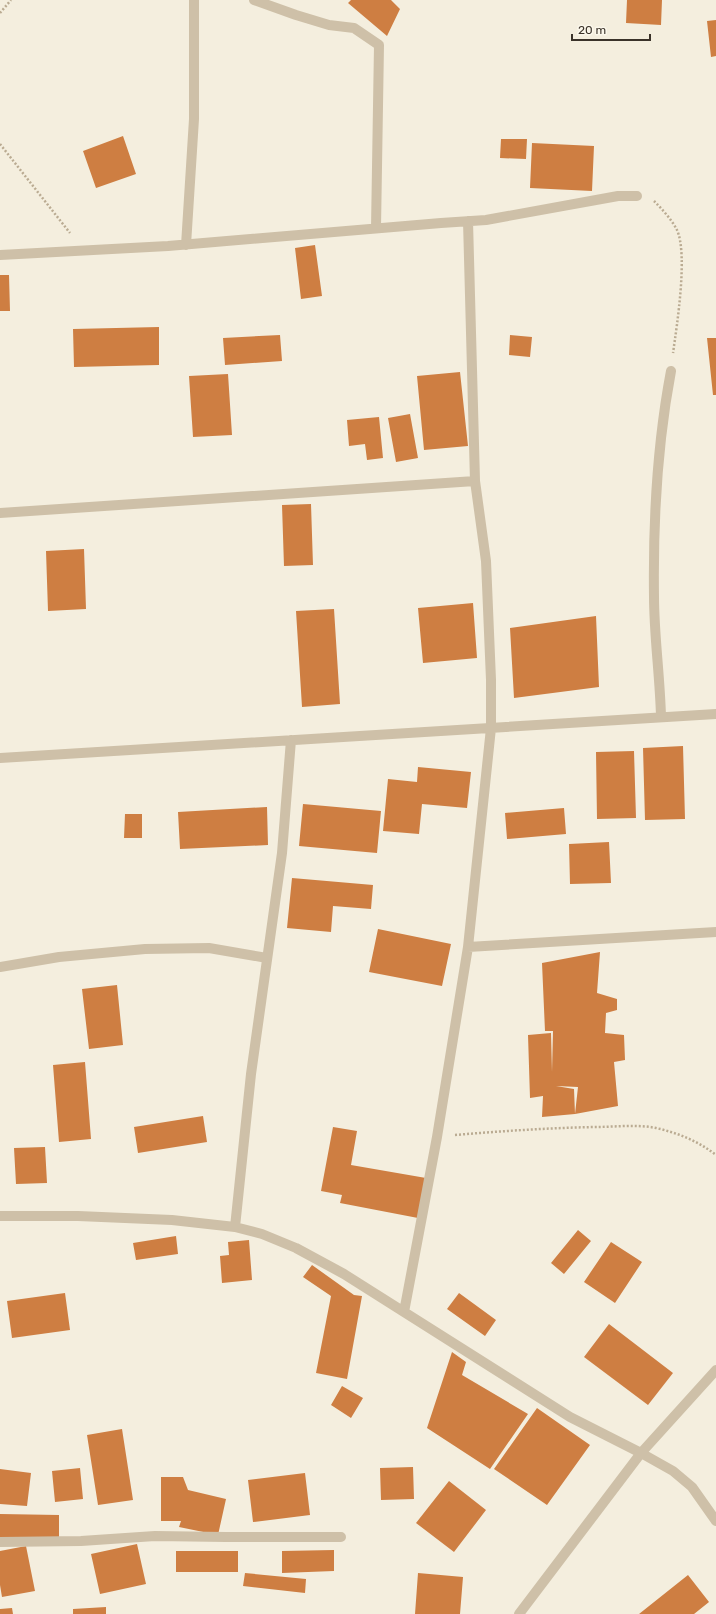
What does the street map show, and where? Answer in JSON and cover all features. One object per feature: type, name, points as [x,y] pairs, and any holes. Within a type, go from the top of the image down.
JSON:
[{"type":"street","points":[[186,245],[194,119],[194,0]]},
{"type":"street","points":[[254,0],[329,25],[354,28],[379,45],[376,228]]},
{"type":"street","points":[[0,255],[186,245],[468,220],[486,220],[618,196],[637,196]]},
{"type":"street","points":[[404,1312],[437,1137],[468,946],[491,728],[491,673],[486,562],[475,481],[468,220]]},
{"type":"street","points":[[661,717],[654,596],[654,544],[665,404],[671,372]]},
{"type":"street","points":[[0,513],[475,481]]},
{"type":"street","points":[[0,758],[716,714]]},
{"type":"street","points":[[235,1227],[244,1126],[282,853],[291,740]]},
{"type":"street","points":[[468,946],[716,932]]},
{"type":"street","points":[[0,966],[58,957],[145,949],[209,948],[267,958]]},
{"type":"street","points":[[0,1216],[78,1216],[172,1220],[235,1227],[262,1234],[296,1248],[344,1274],[570,1417],[673,1471],[692,1487],[716,1520]]},
{"type":"street","points":[[518,1614],[641,1453],[716,1370]]},
{"type":"street","points":[[0,1542],[155,1536],[342,1536]]},
{"type":"path","points":[[0,13],[11,0]]},
{"type":"path","points":[[0,144],[84,251]]},
{"type":"path","points":[[637,196],[654,201],[667,216],[677,231],[682,253],[671,372]]},
{"type":"path","points":[[437,1137],[534,1128],[627,1126],[654,1128],[676,1134],[702,1145],[716,1155]]},
{"type":"building","points":[[351,0],[391,0],[400,9],[387,36],[348,3]]},
{"type":"building","points":[[627,0],[662,0],[661,25],[626,23]]},
{"type":"building","points":[[716,20],[716,56],[711,57],[707,21]]},
{"type":"building","points":[[123,136],[136,174],[96,188],[83,151]]},
{"type":"building","points":[[501,139],[527,139],[526,159],[500,158]]},
{"type":"building","points":[[532,143],[594,146],[592,191],[530,188]]},
{"type":"building","points":[[315,245],[322,296],[301,299],[295,248]]},
{"type":"building","points":[[0,275],[9,275],[10,311],[0,311]]},
{"type":"building","points":[[159,327],[159,365],[74,367],[73,329]]},
{"type":"building","points":[[280,335],[282,361],[225,365],[223,338]]},
{"type":"building","points":[[510,335],[532,337],[530,357],[509,355]]},
{"type":"building","points":[[707,338],[716,338],[716,395],[713,395]]},
{"type":"building","points":[[460,372],[468,446],[424,450],[417,376]]},
{"type":"building","points":[[228,374],[232,435],[193,437],[189,376]]},
{"type":"building","points":[[410,414],[418,458],[396,462],[388,418]]},
{"type":"building","points":[[379,417],[383,458],[367,460],[365,444],[349,446],[347,420]]},
{"type":"building","points":[[311,504],[313,565],[284,566],[282,505]]},
{"type":"building","points":[[84,549],[86,609],[48,611],[46,551]]},
{"type":"building","points":[[473,603],[477,658],[423,663],[418,608]]},
{"type":"building","points":[[334,609],[340,704],[302,707],[296,611]]},
{"type":"building","points":[[596,616],[599,687],[514,698],[510,628]]},
{"type":"building","points":[[683,746],[685,819],[645,820],[643,748]]},
{"type":"building","points":[[634,751],[636,818],[597,819],[596,752]]},
{"type":"building","points":[[418,767],[471,772],[467,808],[422,804],[419,834],[383,831],[388,779],[417,782]]},
{"type":"building","points":[[303,804],[381,811],[377,853],[299,846]]},
{"type":"building","points":[[267,807],[268,845],[180,849],[178,812]]},
{"type":"building","points":[[564,808],[566,834],[507,839],[505,813]]},
{"type":"building","points":[[125,814],[142,814],[142,838],[124,838]]},
{"type":"building","points":[[609,842],[611,883],[570,884],[569,844]]},
{"type":"building","points":[[292,878],[373,885],[371,909],[333,906],[331,932],[287,928]]},
{"type":"building","points":[[378,929],[451,944],[442,986],[369,972]]},
{"type":"building","points":[[600,952],[597,993],[617,999],[617,1010],[606,1013],[605,1033],[624,1035],[625,1060],[614,1062],[618,1106],[575,1114],[542,1117],[543,1096],[530,1098],[528,1035],[551,1033],[552,1072],[553,1031],[545,1031],[542,963]],"holes":[[[556,1086],[578,1087],[575,1114],[574,1089]]]},
{"type":"building","points":[[117,985],[123,1045],[89,1049],[82,989]]},
{"type":"building","points":[[85,1062],[91,1139],[59,1142],[53,1065]]},
{"type":"building","points":[[203,1116],[207,1142],[138,1153],[134,1127]]},
{"type":"building","points":[[333,1127],[357,1131],[351,1165],[426,1178],[418,1218],[340,1203],[342,1195],[321,1191]]},
{"type":"building","points":[[45,1147],[47,1183],[16,1184],[14,1148]]},
{"type":"building","points":[[578,1230],[591,1241],[564,1274],[551,1263]]},
{"type":"building","points":[[176,1236],[178,1254],[136,1260],[133,1243]]},
{"type":"building","points":[[249,1240],[252,1280],[222,1283],[220,1256],[229,1255],[228,1242]]},
{"type":"building","points":[[611,1242],[642,1262],[615,1303],[584,1282]]},
{"type":"building","points":[[312,1265],[354,1295],[362,1296],[347,1379],[316,1373],[331,1296],[303,1277]]},
{"type":"building","points":[[65,1293],[70,1330],[12,1338],[7,1301]]},
{"type":"building","points":[[459,1293],[496,1320],[485,1336],[447,1309]]},
{"type":"building","points":[[609,1324],[673,1373],[648,1405],[584,1357]]},
{"type":"building","points":[[452,1352],[466,1362],[462,1375],[528,1414],[490,1469],[427,1428]]},
{"type":"building","points":[[342,1386],[363,1398],[351,1418],[331,1405]]},
{"type":"building","points":[[537,1408],[590,1445],[547,1505],[494,1469]]},
{"type":"building","points":[[122,1429],[133,1500],[98,1505],[87,1435]]},
{"type":"building","points":[[413,1467],[414,1499],[381,1500],[380,1468]]},
{"type":"building","points":[[80,1468],[83,1499],[55,1502],[52,1471]]},
{"type":"building","points":[[0,1469],[31,1473],[27,1506],[0,1504]]},
{"type":"building","points":[[305,1473],[310,1515],[253,1522],[248,1480]]},
{"type":"building","points":[[161,1477],[183,1477],[188,1490],[226,1499],[218,1535],[179,1527],[181,1521],[161,1521]]},
{"type":"building","points":[[449,1481],[486,1510],[454,1552],[416,1523]]},
{"type":"building","points":[[0,1514],[59,1515],[59,1538],[0,1537]]},
{"type":"building","points":[[137,1544],[146,1584],[100,1594],[91,1554]]},
{"type":"building","points":[[26,1546],[35,1591],[2,1597],[0,1585],[0,1551]]},
{"type":"building","points":[[334,1550],[334,1571],[282,1573],[282,1551]]},
{"type":"building","points":[[176,1551],[238,1551],[238,1572],[176,1572]]},
{"type":"building","points":[[245,1573],[306,1579],[305,1593],[243,1586]]},
{"type":"building","points":[[418,1573],[463,1577],[460,1614],[415,1614]]},
{"type":"building","points":[[688,1575],[709,1602],[694,1614],[639,1614]]},
{"type":"building","points":[[106,1607],[106,1614],[73,1614],[73,1609]]},
{"type":"building","points":[[12,1608],[13,1614],[0,1614],[0,1609]]}]
